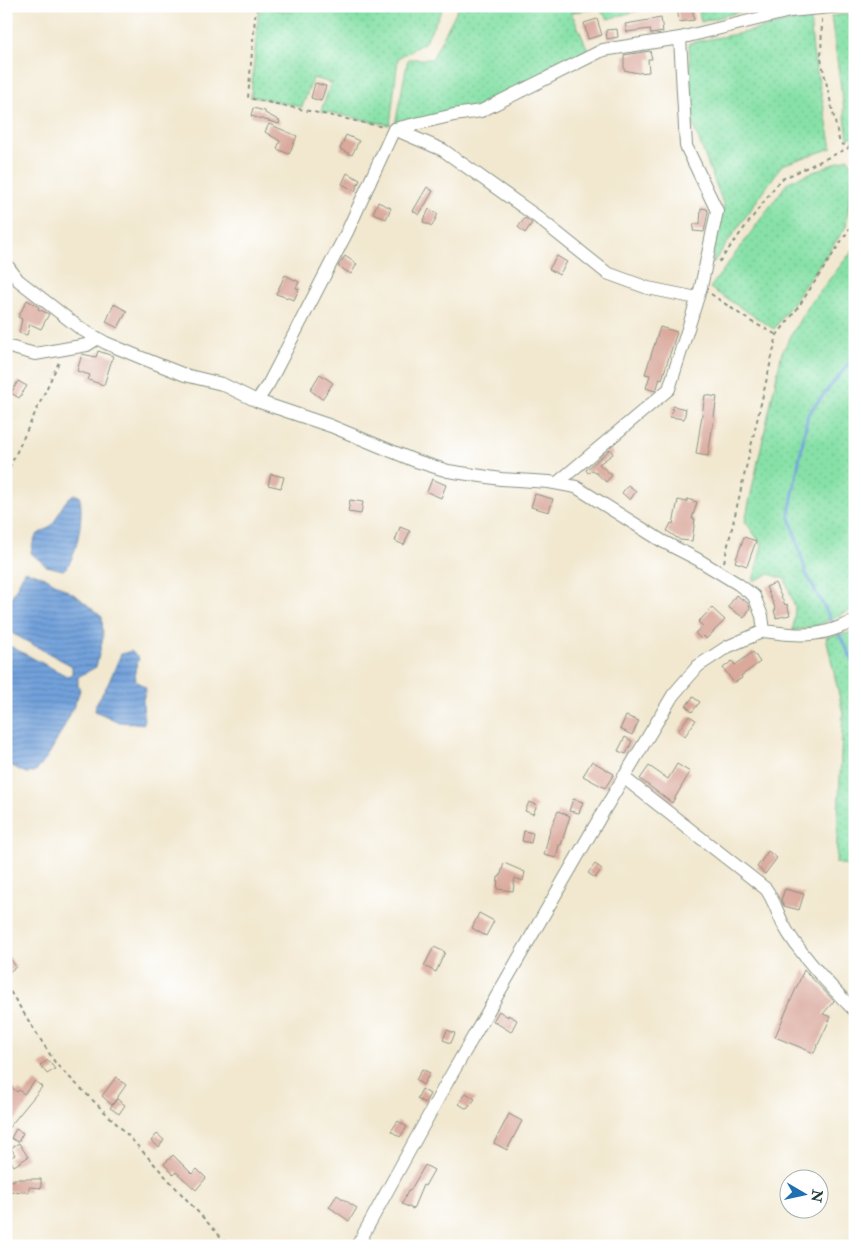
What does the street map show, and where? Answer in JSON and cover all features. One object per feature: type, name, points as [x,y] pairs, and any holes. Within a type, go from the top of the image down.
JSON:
[{"type":"street","points":[[394,129],[454,115],[481,111],[603,50],[680,38],[790,11],[841,6]]},
{"type":"street","points":[[557,483],[670,390],[699,292],[717,211],[686,146],[680,38]]},
{"type":"street","points":[[394,129],[443,150],[536,216],[607,273],[648,288],[699,292]]},
{"type":"street","points":[[257,401],[269,383],[347,232],[394,129]]},
{"type":"street","points":[[6,264],[18,280],[81,329],[133,354],[185,375],[222,384],[257,401],[331,426],[413,460],[448,471],[557,483],[576,487],[662,541],[721,573],[754,596],[762,616],[764,631]]},
{"type":"street","points":[[6,346],[36,354],[86,345],[98,338]]},
{"type":"street","points":[[357,1246],[446,1084],[672,695],[698,666],[727,647],[764,631],[790,635],[828,631],[850,623]]},
{"type":"street","points":[[623,777],[766,889],[773,899],[783,924],[805,955],[855,1011]]},
{"type":"path","points":[[256,6],[248,98],[394,129]]},
{"type":"path","points":[[822,9],[821,59],[840,144],[853,146]]},
{"type":"path","points":[[853,146],[855,162]]},
{"type":"path","points":[[718,264],[780,180],[853,146]]},
{"type":"path","points":[[721,573],[777,335],[796,312],[850,228],[855,191]]},
{"type":"path","points":[[699,292],[777,335]]},
{"type":"path","points":[[6,474],[65,348]]},
{"type":"path","points":[[6,986],[56,1064],[124,1131],[229,1246]]},
{"type":"green space","points":[[293,6],[444,6],[425,42],[398,58],[390,125],[321,111],[331,83],[313,78],[302,107],[251,96],[259,7],[291,12]]},
{"type":"green space","points":[[459,6],[655,6],[608,19],[599,9],[571,12],[588,50],[480,109],[395,125],[408,59],[432,59]]},
{"type":"green space","points":[[698,6],[762,6],[701,22]]},
{"type":"green space","points":[[855,13],[855,136],[848,138],[831,16]]},
{"type":"green space","points":[[810,17],[813,52],[832,148],[782,165],[713,263],[713,252],[724,206],[692,122],[689,43]]},
{"type":"green space","points":[[848,158],[853,169],[846,227],[774,329],[710,288],[788,182]]},
{"type":"green space","points":[[855,242],[855,608],[816,626],[793,631],[795,607],[785,579],[769,574],[753,581],[762,545],[745,521],[782,352],[807,307],[854,249]]},
{"type":"green space","points":[[854,632],[855,868],[836,863],[843,713],[826,637]]},
{"type":"water","points":[[74,494],[79,496],[81,503],[76,547],[68,565],[63,570],[46,566],[31,553],[34,541],[38,534],[51,526],[63,505]]},
{"type":"water","points":[[25,571],[45,577],[78,597],[102,617],[103,638],[96,667],[78,677],[80,690],[55,744],[38,769],[28,774],[6,763],[6,644],[67,676],[72,674],[72,666],[6,630],[6,608]]},
{"type":"water","points":[[131,651],[139,658],[135,670],[136,681],[146,688],[143,700],[144,724],[119,722],[95,711],[96,704],[108,684],[121,654]]},
{"type":"building","points":[[677,6],[692,6],[694,20],[679,22]]},
{"type":"building","points":[[661,18],[663,32],[651,34],[650,29],[627,32],[625,24]]},
{"type":"building","points":[[597,19],[602,35],[588,39],[584,23]]},
{"type":"building","points":[[617,29],[618,37],[607,39],[606,30]]},
{"type":"building","points":[[650,51],[652,59],[648,59],[649,72],[638,73],[624,70],[624,55]]},
{"type":"building","points":[[315,83],[326,86],[321,101],[311,98]]},
{"type":"building","points":[[253,108],[265,111],[265,113],[280,121],[279,124],[251,116]]},
{"type":"building","points":[[269,124],[297,136],[289,154],[277,149],[280,141],[265,132]]},
{"type":"building","points":[[346,135],[359,141],[352,155],[340,149]]},
{"type":"building","points":[[347,173],[360,180],[355,191],[342,184]]},
{"type":"building","points":[[427,187],[433,191],[419,215],[413,211]]},
{"type":"building","points":[[378,202],[391,208],[386,219],[373,213]]},
{"type":"building","points":[[701,208],[707,209],[708,212],[704,232],[693,231],[694,224],[700,224]]},
{"type":"building","points":[[429,209],[438,214],[432,226],[423,222]]},
{"type":"building","points":[[525,218],[532,223],[525,233],[518,227]]},
{"type":"building","points":[[345,256],[357,264],[351,274],[338,266]]},
{"type":"building","points":[[557,256],[567,262],[559,275],[549,269]]},
{"type":"building","points":[[285,275],[299,282],[296,288],[299,289],[294,300],[276,294]]},
{"type":"building","points":[[27,300],[39,307],[38,309],[49,314],[41,329],[30,324],[27,335],[19,333],[22,319],[18,317]]},
{"type":"building","points":[[114,304],[127,311],[118,328],[106,322]]},
{"type":"building","points":[[660,327],[677,332],[662,379],[660,378],[655,391],[646,388],[650,375],[645,374]]},
{"type":"building","points":[[98,351],[113,356],[104,385],[88,380],[90,375],[77,371],[82,354],[96,357]]},
{"type":"building","points":[[320,374],[333,383],[322,399],[310,390]]},
{"type":"building","points":[[18,381],[27,386],[19,398],[11,393]]},
{"type":"building","points":[[705,395],[717,397],[708,456],[696,454]]},
{"type":"building","points":[[673,406],[686,409],[684,419],[670,417]]},
{"type":"building","points":[[610,449],[613,454],[599,464],[612,475],[606,482],[593,470],[588,473],[586,470]]},
{"type":"building","points":[[271,474],[284,477],[281,488],[268,485]]},
{"type":"building","points":[[432,479],[446,485],[441,498],[427,492]]},
{"type":"building","points":[[628,485],[636,491],[630,500],[622,493]]},
{"type":"building","points":[[535,494],[553,499],[549,512],[531,507]]},
{"type":"building","points":[[687,499],[697,502],[692,519],[695,519],[692,541],[680,540],[667,531],[671,523],[673,524],[678,500],[687,502]]},
{"type":"building","points":[[350,500],[363,502],[361,514],[348,512]]},
{"type":"building","points":[[400,527],[410,531],[404,545],[395,541]]},
{"type":"building","points":[[744,537],[756,541],[747,566],[735,562]]},
{"type":"building","points":[[775,583],[785,605],[787,604],[790,615],[776,618],[774,610],[776,610],[766,587]]},
{"type":"building","points":[[736,595],[748,603],[750,608],[744,618],[728,607]]},
{"type":"building","points":[[712,608],[725,620],[706,639],[704,636],[701,639],[695,633],[703,626],[698,622]]},
{"type":"building","points":[[753,652],[760,662],[734,683],[723,668],[732,661],[735,665]]},
{"type":"building","points":[[693,697],[700,702],[692,712],[686,706]]},
{"type":"building","points":[[626,716],[639,721],[632,735],[620,729]]},
{"type":"building","points":[[689,716],[696,720],[685,736],[678,731]]},
{"type":"building","points":[[625,737],[632,741],[626,754],[618,751]]},
{"type":"building","points":[[592,761],[614,774],[605,788],[583,776]]},
{"type":"building","points":[[677,764],[690,772],[672,803],[640,779],[649,766],[668,779]]},
{"type":"building","points":[[573,799],[583,802],[579,813],[569,811]]},
{"type":"building","points":[[529,802],[537,805],[533,814],[525,811]]},
{"type":"building","points":[[558,811],[570,816],[556,858],[544,855],[550,830]]},
{"type":"building","points":[[524,831],[533,833],[531,843],[522,841]]},
{"type":"building","points":[[768,851],[777,858],[765,874],[757,867]]},
{"type":"building","points":[[504,863],[525,872],[523,881],[515,878],[513,891],[497,889],[498,877],[500,877]]},
{"type":"building","points":[[595,864],[602,869],[595,878],[588,873]]},
{"type":"building","points":[[785,889],[804,894],[799,910],[784,906],[781,900]]},
{"type":"building","points":[[479,913],[494,921],[486,936],[472,928]]},
{"type":"building","points":[[434,947],[445,952],[436,972],[424,966]]},
{"type":"building","points":[[6,952],[16,967],[6,974]]},
{"type":"building","points":[[804,970],[834,1001],[823,1014],[831,1017],[814,1053],[775,1037]]},
{"type":"building","points":[[499,1011],[517,1020],[511,1032],[493,1021]]},
{"type":"building","points":[[447,1030],[455,1033],[451,1043],[443,1040]]},
{"type":"building","points":[[48,1060],[55,1069],[47,1074],[40,1065]]},
{"type":"building","points":[[422,1069],[430,1073],[423,1085],[416,1080]]},
{"type":"building","points":[[116,1077],[126,1085],[112,1105],[102,1096]]},
{"type":"building","points":[[35,1081],[42,1087],[6,1131],[6,1082],[17,1092],[19,1090],[24,1094]]},
{"type":"building","points":[[422,1089],[430,1094],[425,1103],[417,1099]]},
{"type":"building","points":[[466,1093],[475,1099],[467,1109],[459,1104]]},
{"type":"building","points":[[117,1099],[125,1105],[119,1114],[110,1108]]},
{"type":"building","points":[[509,1114],[522,1121],[507,1150],[494,1143]]},
{"type":"building","points":[[398,1121],[407,1127],[400,1137],[391,1131]]},
{"type":"building","points":[[16,1129],[23,1133],[18,1142],[11,1138]]},
{"type":"building","points":[[157,1134],[164,1140],[159,1147],[151,1141]]},
{"type":"building","points":[[19,1143],[28,1157],[14,1166],[9,1158],[15,1155],[11,1148]]},
{"type":"building","points":[[173,1155],[192,1174],[197,1169],[206,1178],[196,1190],[176,1172],[174,1175],[164,1164]]},
{"type":"building","points":[[425,1165],[434,1170],[425,1186],[423,1185],[413,1209],[402,1204]]},
{"type":"building","points":[[14,1179],[41,1179],[41,1188],[29,1187],[29,1192],[6,1191],[6,1180],[14,1181]]},
{"type":"building","points":[[337,1195],[357,1208],[349,1221],[329,1207]]},
{"type":"waterway","points":[[835,627],[806,573],[789,514],[808,414],[855,356]]},
{"type":"waterway","points":[[838,632],[855,665]]}]
